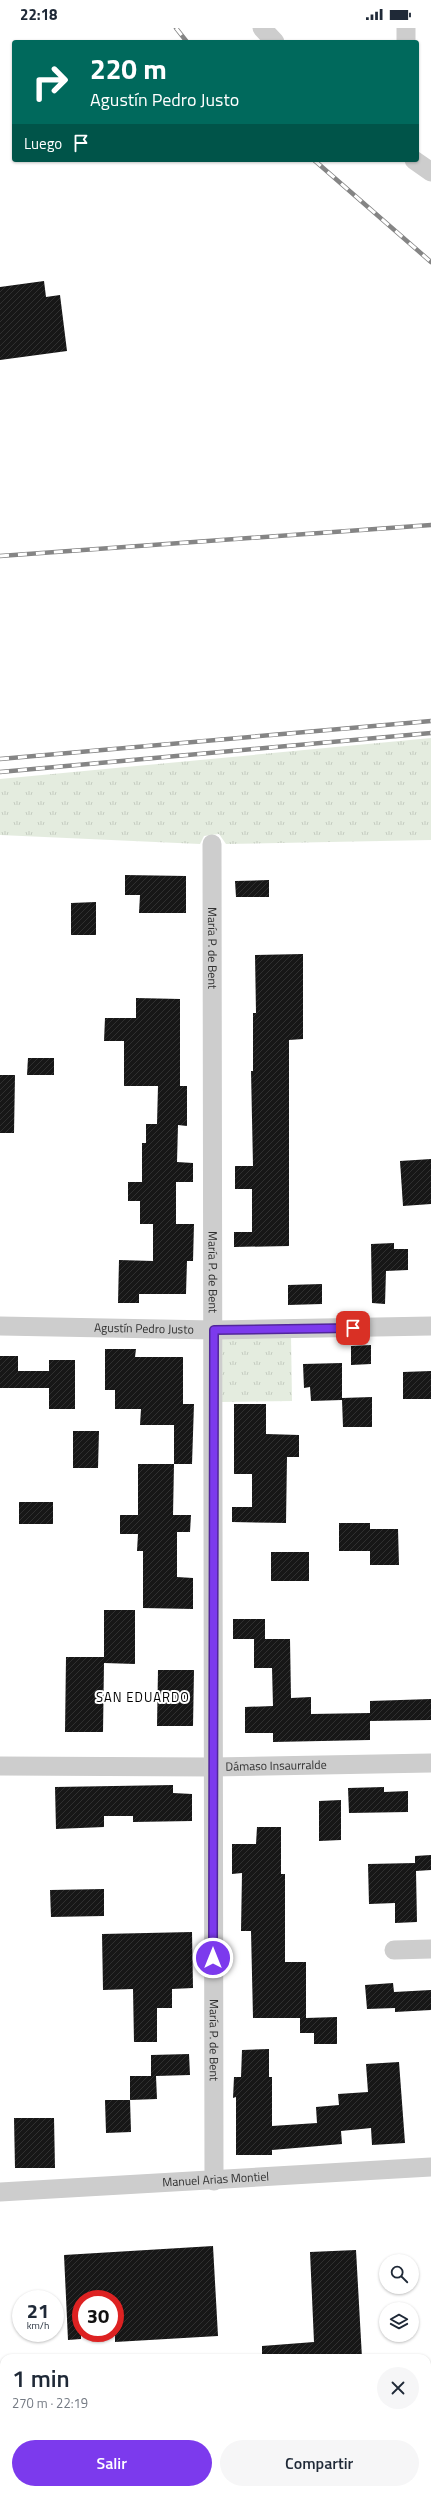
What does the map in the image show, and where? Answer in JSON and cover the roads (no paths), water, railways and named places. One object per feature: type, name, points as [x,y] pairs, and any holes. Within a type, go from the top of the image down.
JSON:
[{"type":"street","points":[[262,28],[273,40]]},
{"type":"street","points":[[406,28],[406,40]]},
{"type":"street","points":[[417,162],[431,172]]},
{"type":"street","name":"María P. de Bent","points":[[212,844],[214,1330],[212,1767],[214,2181]]},
{"type":"street","name":"Agustín Pedro Justo","points":[[0,1326],[214,1330],[431,1326]]},
{"type":"street","name":"Dámaso Insaurralde","points":[[0,1766],[212,1767],[431,1763]]},
{"type":"street","points":[[394,1950],[431,1949]]},
{"type":"street","name":"Manuel Arias Montiel","points":[[0,2192],[214,2181],[431,2167]]},
{"type":"railway","points":[[176,28],[185,40]]},
{"type":"railway","points":[[316,162],[431,262]]},
{"type":"railway","points":[[0,556],[431,525]]},
{"type":"railway","points":[[0,759],[431,721]]},
{"type":"railway","points":[[0,772],[431,733]]},
{"type":"district","name":"SAN EDUARDO","points":[[143,1697]]}]
